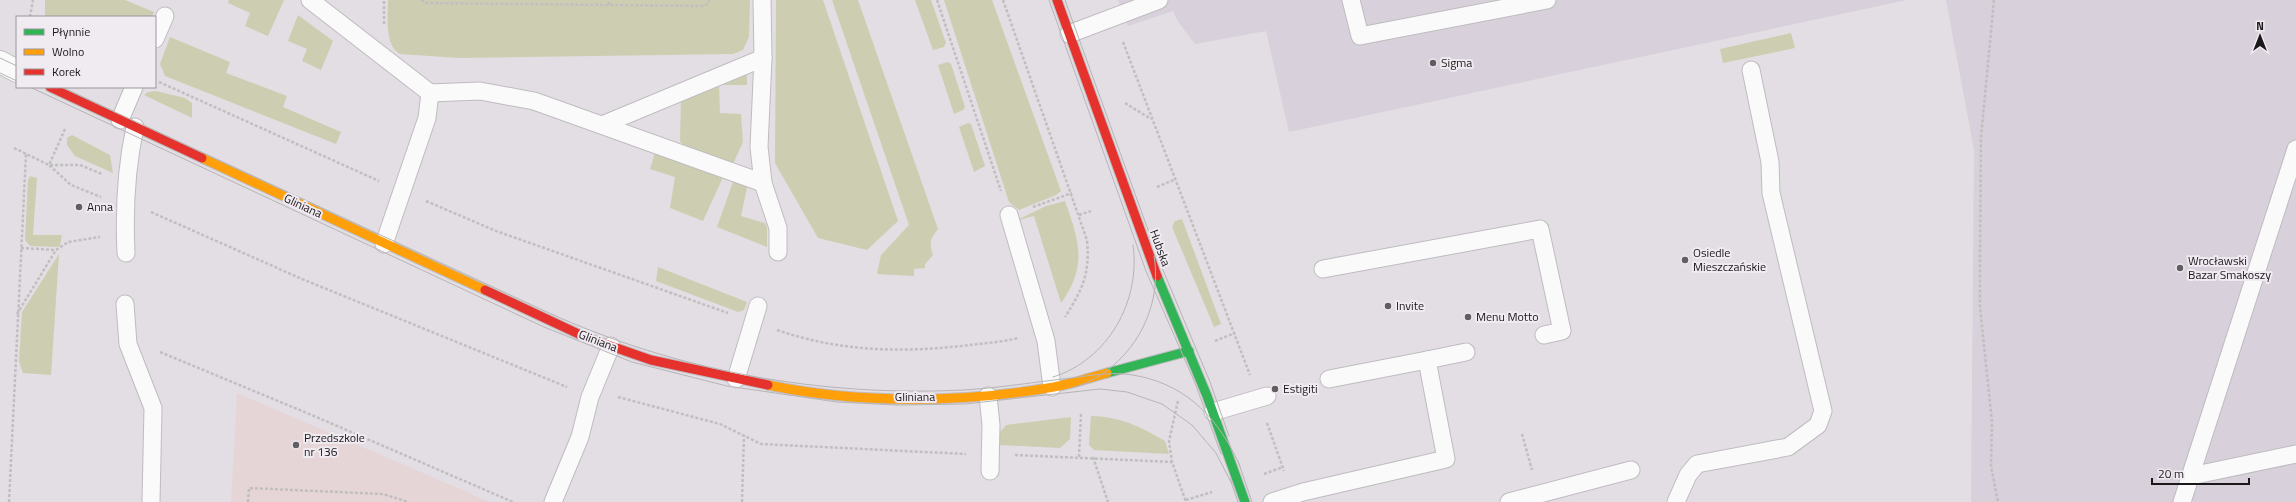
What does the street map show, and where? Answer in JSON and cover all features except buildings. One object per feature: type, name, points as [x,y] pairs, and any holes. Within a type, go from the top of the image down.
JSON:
[{"type":"street","name":"Hubska","points":[[1057,0],[1160,284],[1213,412],[1245,502]]},
{"type":"street","points":[[0,62],[16,70]]},
{"type":"street","name":"Gliniana","points":[[52,88],[585,337],[651,360],[736,380],[786,389],[844,396],[904,398],[988,396],[1052,387],[1189,351]]},
{"type":"lane","points":[[310,0],[430,93],[480,91],[534,101],[763,183]]},
{"type":"lane","points":[[762,0],[763,58],[759,147],[763,183],[778,228],[778,252]]},
{"type":"lane","points":[[1069,34],[1159,0]]},
{"type":"lane","points":[[1351,0],[1360,36],[1548,0]]},
{"type":"lane","points":[[156,37],[165,16]]},
{"type":"lane","points":[[602,125],[763,58]]},
{"type":"lane","points":[[1676,502],[1688,475],[1697,464],[1788,447],[1818,425],[1823,411],[1771,193],[1770,162],[1751,70]]},
{"type":"lane","points":[[126,253],[125,232],[128,124],[134,88]]},
{"type":"lane","points":[[384,244],[427,118],[430,93]]},
{"type":"lane","points":[[2182,502],[2296,148]]},
{"type":"lane","points":[[1009,216],[1043,331],[1052,387]]},
{"type":"lane","points":[[1322,269],[1540,230],[1562,331],[1544,335]]},
{"type":"lane","points":[[125,304],[128,344],[153,408],[151,502]]},
{"type":"lane","points":[[736,380],[756,314]]},
{"type":"lane","points":[[553,502],[580,437],[590,397],[611,346]]},
{"type":"lane","points":[[1329,380],[1466,352]]},
{"type":"lane","points":[[1272,502],[1446,458],[1427,360]]},
{"type":"lane","points":[[988,396],[991,425],[991,463]]},
{"type":"lane","points":[[1213,412],[1263,397]]},
{"type":"lane","points":[[2191,476],[2296,454]]},
{"type":"lane","points":[[1509,502],[1631,470]]},
{"type":"path","points":[[30,16],[33,0]]},
{"type":"path","points":[[421,0],[427,2],[649,6],[704,6],[709,2],[709,0]]},
{"type":"path","points":[[609,0],[609,5]]},
{"type":"path","points":[[649,0],[649,6]]},
{"type":"path","points":[[937,0],[1009,216],[1072,193]]},
{"type":"path","points":[[1003,0],[1072,193],[1087,240],[1088,258],[1086,278],[1078,297],[1064,318],[1043,331]]},
{"type":"path","points":[[1994,0],[1980,138],[1980,301],[1992,422],[1991,466],[1998,502]]},
{"type":"path","points":[[1114,16],[1176,179],[1263,397],[1282,467],[1293,496]]},
{"type":"path","points":[[156,80],[219,111],[496,230],[756,314],[806,340],[875,350],[937,349],[1014,339]]},
{"type":"path","points":[[65,129],[49,165],[71,185],[100,197],[126,201]]},
{"type":"path","points":[[9,502],[26,154]]},
{"type":"path","points":[[1157,187],[1176,179]]},
{"type":"path","points":[[1079,216],[1091,211]]},
{"type":"path","points":[[188,228],[302,280],[590,397],[614,396],[720,424],[761,444],[991,463],[1079,457],[1172,462]]},
{"type":"path","points":[[17,314],[56,250],[68,242],[125,232]]},
{"type":"path","points":[[21,248],[56,250]]},
{"type":"path","points":[[165,354],[513,502]]},
{"type":"path","points":[[1079,457],[1081,414]]},
{"type":"path","points":[[1522,434],[1539,494]]},
{"type":"path","points":[[742,502],[744,435]]},
{"type":"path","points":[[1169,441],[1172,462],[1186,501],[1209,493]]},
{"type":"path","points":[[1093,458],[1108,502]]},
{"type":"path","points":[[1266,473],[1282,467]]},
{"type":"path","points":[[248,502],[249,488],[383,494],[408,502]]},
{"type":"shaded area","points":[[1118,0],[1907,0],[1289,132],[1266,31],[1195,44],[1177,20],[1173,11],[1128,26]]},
{"type":"shaded area","points":[[1946,0],[2296,0],[2296,502],[1971,502],[1974,150]]},
{"type":"shaded area","name":"Przedszkole nr 136","points":[[237,393],[476,496],[490,502],[231,502]]},
{"type":"green space","points":[[45,0],[125,0],[154,12],[152,16],[45,16]]},
{"type":"green space","points":[[229,0],[284,0],[268,36],[245,26],[250,13],[228,3]]},
{"type":"green space","points":[[388,0],[750,0],[749,37],[743,50],[733,54],[459,58],[400,54],[391,44],[389,37]]},
{"type":"green space","points":[[776,0],[823,0],[898,221],[867,250],[818,238],[775,163]]},
{"type":"green space","points":[[832,0],[858,0],[938,229],[931,242],[933,255],[925,264],[925,268],[914,269],[914,276],[877,274],[881,255],[909,225]]},
{"type":"green space","points":[[915,0],[931,0],[946,43],[944,47],[933,50]]},
{"type":"green space","points":[[944,0],[992,0],[1061,191],[1056,195],[1019,210],[1009,202]]},
{"type":"green space","points":[[298,15],[333,41],[321,70],[302,61],[307,49],[288,41]]},
{"type":"green space","points":[[1791,33],[1795,48],[1723,63],[1720,49]]},
{"type":"green space","points":[[170,37],[230,62],[226,73],[287,96],[283,107],[341,132],[336,144],[165,76],[160,64]]},
{"type":"green space","points":[[948,62],[951,64],[965,107],[963,110],[954,114],[938,65]]},
{"type":"green space","points":[[747,70],[747,85],[719,85],[720,113],[741,114],[743,142],[734,162],[732,164],[686,149],[680,141],[681,98]]},
{"type":"green space","points":[[156,91],[185,98],[192,103],[192,118],[144,95],[148,92]]},
{"type":"green space","points":[[968,123],[971,124],[985,166],[974,172],[959,127]]},
{"type":"green space","points":[[72,135],[110,155],[113,173],[75,156],[67,145],[67,138]]},
{"type":"green space","points":[[655,153],[723,177],[703,221],[670,208],[675,177],[650,169]]},
{"type":"green space","points":[[30,176],[37,178],[33,235],[62,235],[60,246],[30,246],[25,240],[28,180]]},
{"type":"green space","points":[[734,179],[748,183],[741,216],[765,223],[767,227],[767,247],[717,227]]},
{"type":"green space","points":[[1065,201],[1077,241],[1078,265],[1075,277],[1061,303],[1034,216],[1015,221],[1046,206]]},
{"type":"green space","points":[[1182,219],[1221,324],[1214,327],[1172,227],[1175,221]]},
{"type":"green space","points":[[59,254],[51,375],[23,373],[19,361],[22,312]]},
{"type":"green space","points":[[658,267],[747,302],[744,310],[738,312],[656,281]]},
{"type":"green space","points":[[1091,416],[1101,416],[1120,420],[1148,431],[1165,441],[1169,454],[1094,450],[1089,445]]},
{"type":"green space","points":[[1071,417],[1070,439],[1060,448],[1000,445],[1000,432],[1006,425]]},
{"type":"tram line","points":[[1049,0],[1146,271],[1195,383],[1221,454]]},
{"type":"tram line","points":[[1065,0],[1160,263],[1210,382],[1229,436]]},
{"type":"tram line","points":[[0,58],[16,66]]},
{"type":"tram line","points":[[0,73],[16,81]]},
{"type":"tram line","points":[[32,88],[544,327],[632,362],[727,386],[837,402],[897,405],[965,404],[1100,389],[1127,392],[1162,404],[1192,425],[1216,453],[1232,484]]},
{"type":"tram line","points":[[63,88],[547,312],[596,333],[646,350],[750,376],[803,384],[856,389],[910,391],[963,390],[1104,374],[1138,376],[1173,388],[1201,408],[1223,434],[1240,466]]},
{"type":"tram line","points":[[1053,377],[1073,369],[1090,357],[1105,343],[1117,326],[1126,307],[1132,287],[1134,266],[1133,245]]},
{"type":"tram line","points":[[1072,388],[1092,380],[1109,369],[1125,354],[1137,337],[1147,319],[1153,298],[1156,277],[1154,256]]},
{"type":"tram line","points":[[1238,461],[1252,502]]},
{"type":"tram line","points":[[1230,479],[1238,502]]},
{"type":"traffic: fast","points":[[1157,276],[1207,396],[1245,502]]},
{"type":"traffic: fast","points":[[1107,373],[1189,351]]},
{"type":"traffic: slow","points":[[202,158],[485,290]]},
{"type":"traffic: slow","points":[[768,385],[838,396],[911,399],[947,398],[984,396],[1054,387],[1107,373]]},
{"type":"traffic: jam","points":[[1057,0],[1157,276]]},
{"type":"traffic: jam","points":[[52,88],[202,158]]},
{"type":"traffic: jam","points":[[485,290],[585,337],[651,360],[768,385]]},
{"type":"place","name":"Sigma","points":[[1433,63]]},
{"type":"place","name":"Anna","points":[[79,207]]},
{"type":"place","name":"Osiedle Mieszczańskie","points":[[1685,260]]},
{"type":"place","name":"Wrocławski Bazar Smakoszy","points":[[2180,268]]},
{"type":"place","name":"Invite","points":[[1388,306]]},
{"type":"place","name":"Menu Motto","points":[[1468,317]]},
{"type":"place","name":"Estigiti","points":[[1275,389]]},
{"type":"place","name":"Przedszkole nr 136","points":[[296,445]]}]
